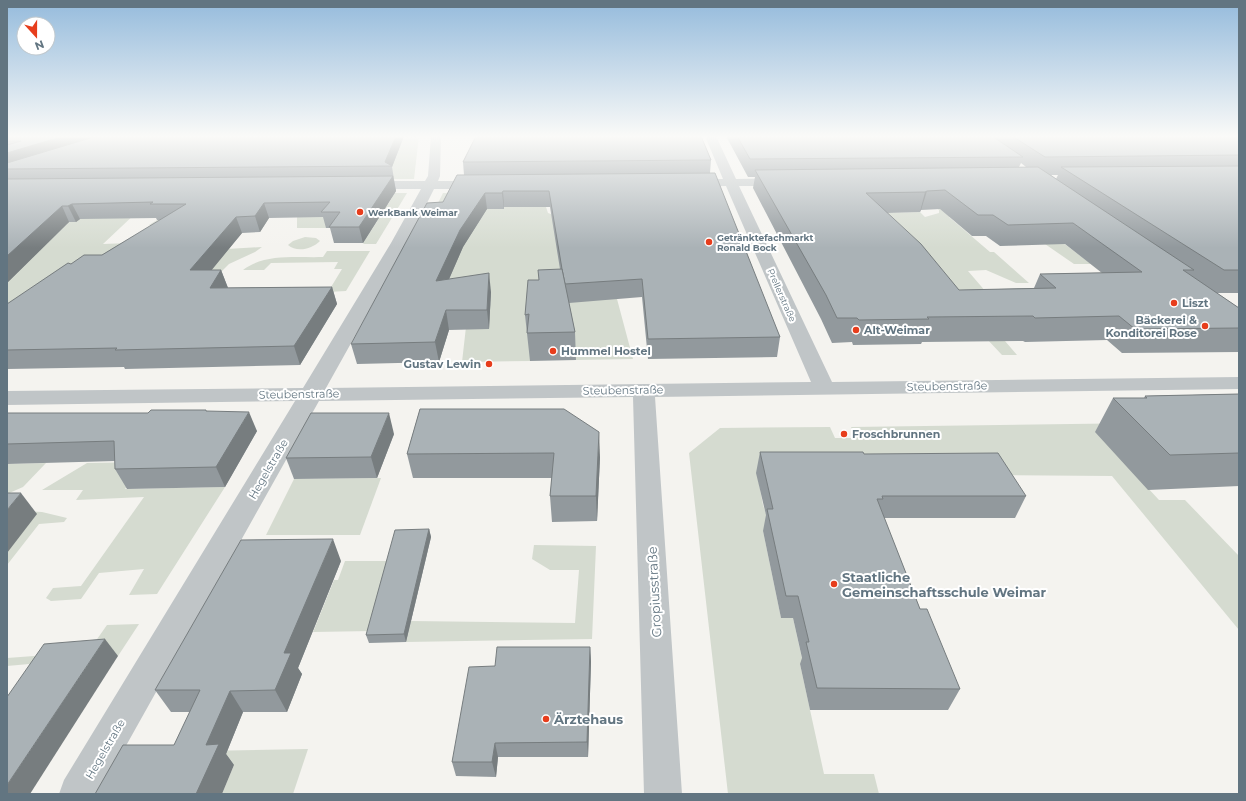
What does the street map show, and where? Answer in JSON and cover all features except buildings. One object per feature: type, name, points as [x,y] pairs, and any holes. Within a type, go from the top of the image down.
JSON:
[{"type":"street","name":"Hegelstraße","points":[[78,794],[399,244],[430,185],[434,173]]},
{"type":"street","name":"Prellerstraße","points":[[727,173],[824,388]]},
{"type":"street","points":[[676,183],[796,182]]},
{"type":"street","points":[[352,185],[494,184]]},
{"type":"street","name":"Steubenstraße","points":[[7,398],[1239,383]]},
{"type":"street","name":"Gropiusstraße","points":[[644,390],[664,794]]},
{"type":"shaded area","points":[[237,173],[415,173],[414,179],[207,180]]},
{"type":"shaded area","points":[[389,193],[407,193],[376,244],[364,244],[363,243],[378,220],[385,205],[388,204],[392,198]]},
{"type":"shaded area","points":[[443,193],[485,193],[504,209],[504,207],[546,207],[548,213],[551,214],[617,299],[633,359],[576,360],[570,327],[532,342],[530,361],[462,362],[466,327],[448,281],[456,262],[430,219]]},
{"type":"shaded area","points":[[266,194],[332,220],[326,228],[297,228],[297,217]]},
{"type":"shaded area","points":[[90,195],[155,195],[103,244],[129,243],[167,225],[149,225],[157,220],[169,219],[227,249],[262,247],[255,252],[229,264],[205,288],[190,297],[213,268],[7,320],[7,254]]},
{"type":"shaded area","points":[[933,205],[1062,242],[1091,264],[1074,264],[1045,244],[1019,234],[986,236],[960,216],[949,217],[990,252],[994,252],[1029,283],[1016,283],[986,270],[968,271],[999,307],[981,313],[1017,355],[1002,355],[954,304],[884,213],[920,212],[925,217],[939,213],[939,210]]},
{"type":"shaded area","points":[[305,237],[316,238],[320,241],[309,248],[304,249],[296,249],[288,245],[293,241]]},
{"type":"shaded area","points":[[327,251],[370,251],[346,291],[328,292],[342,269],[334,269],[338,262],[271,263],[264,270],[243,270],[261,261],[271,259],[323,257]]},
{"type":"shaded area","points":[[1145,423],[1096,432],[1159,500],[1185,500],[1239,556],[1239,630],[1112,476],[757,473],[763,505],[772,531],[763,531],[781,618],[793,618],[803,663],[800,664],[824,774],[874,774],[879,794],[728,794],[689,453],[720,428],[830,427],[835,438],[856,438],[851,427]]},
{"type":"shaded area","points":[[147,462],[125,489],[225,487],[157,594],[129,595],[144,569],[99,573],[81,599],[51,601],[46,598],[53,588],[81,586],[144,497],[76,500],[83,490],[42,490],[87,463]]},
{"type":"shaded area","points":[[46,463],[23,487],[7,494],[7,464]]},
{"type":"shaded area","points":[[381,478],[360,535],[266,535],[294,479]]},
{"type":"shaded area","points":[[7,510],[42,512],[67,518],[64,522],[39,524],[7,565]]},
{"type":"shaded area","points":[[534,545],[596,546],[592,639],[406,642],[411,621],[575,623],[579,570],[550,570],[532,559]]},
{"type":"shaded area","points":[[345,561],[391,561],[372,631],[313,632],[334,580],[338,580]]},
{"type":"shaded area","points":[[139,624],[118,656],[7,666],[7,658],[88,652],[107,625]]},
{"type":"shaded area","points":[[308,749],[293,794],[222,794],[234,765],[150,752]]},
{"type":"place","name":"WerkBank Weimar","points":[[360,212]]},
{"type":"place","name":"Getränktefachmarkt Ronald Bock","points":[[709,242]]},
{"type":"place","name":"Liszt","points":[[1174,303]]},
{"type":"place","name":"Bäckerei & Konditorei Rose","points":[[1205,326]]},
{"type":"place","name":"Alt-Weimar","points":[[856,330]]},
{"type":"place","name":"Hummel Hostel","points":[[553,351]]},
{"type":"place","name":"Gustav Lewin","points":[[489,364]]},
{"type":"place","name":"Froschbrunnen","points":[[844,434]]},
{"type":"place","name":"Staatliche Gemeinschaftsschule Weimar","points":[[834,584]]},
{"type":"place","name":"Ärztehaus","points":[[546,719]]}]
